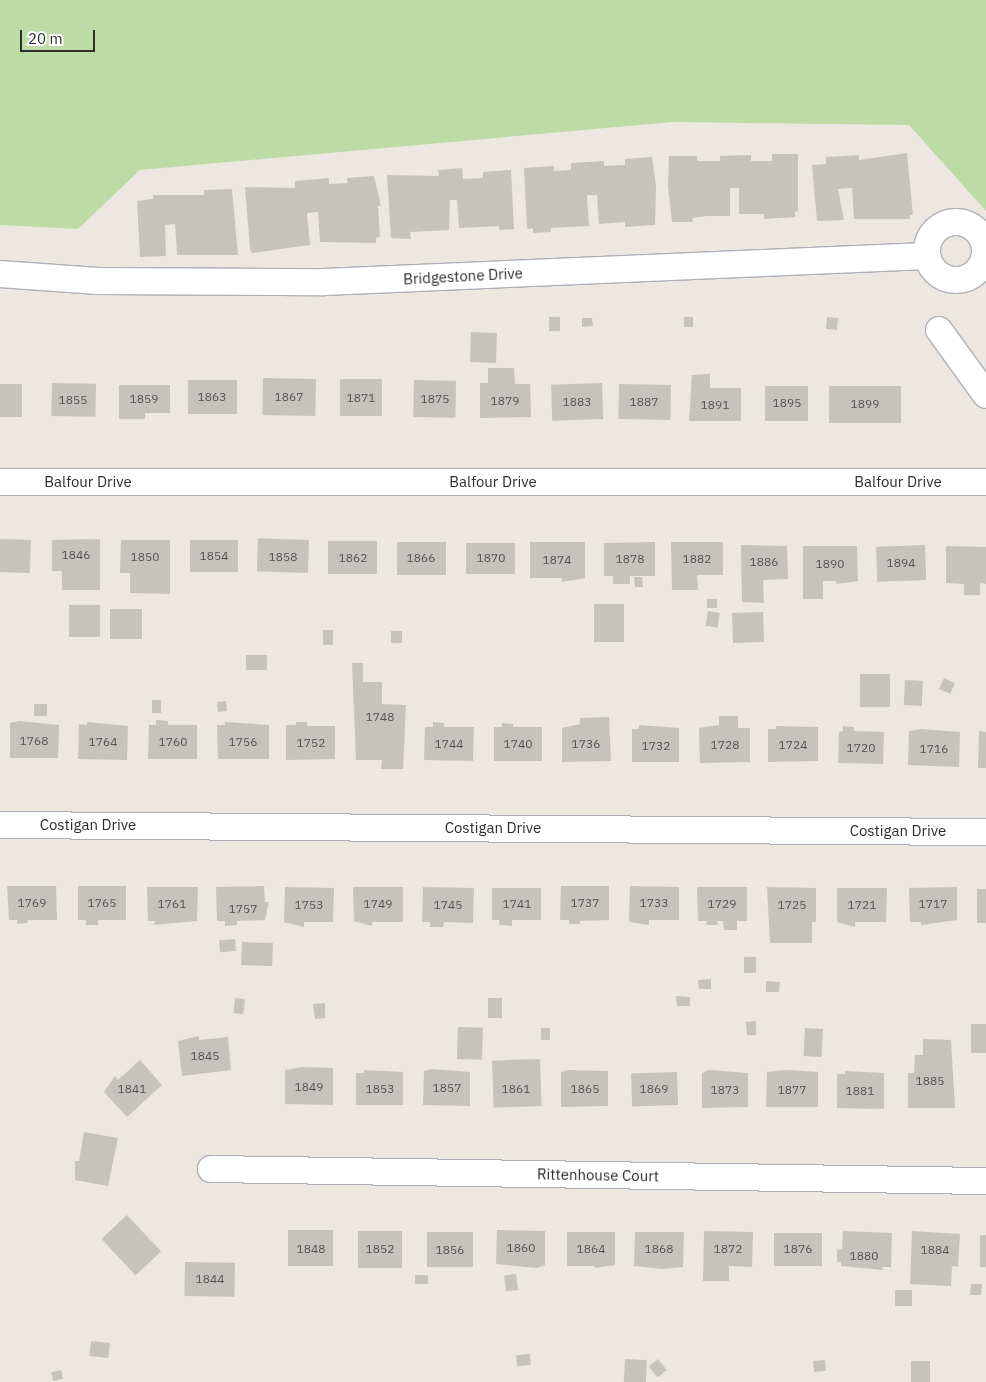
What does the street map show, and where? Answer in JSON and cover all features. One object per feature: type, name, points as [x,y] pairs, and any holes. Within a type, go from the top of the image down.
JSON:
[{"type":"street","name":"Bridgestone Drive","points":[[0,274],[98,281],[324,282],[926,256]]},
{"type":"street","points":[[939,330],[986,395]]},
{"type":"street","name":"Balfour Drive","points":[[0,482],[986,482]]},
{"type":"street","name":"Costigan Drive","points":[[0,825],[986,832]]},
{"type":"street","name":"Rittenhouse Court","points":[[211,1169],[986,1180]]},
{"type":"green space","points":[[0,0],[986,0],[986,211],[909,125],[673,122],[140,170],[78,229],[0,225]]},
{"type":"building","points":[[907,153],[913,215],[910,215],[910,219],[854,219],[852,188],[838,189],[844,220],[817,221],[812,165],[826,164],[826,157],[859,155],[859,160]]},
{"type":"building","points":[[772,154],[798,154],[798,211],[795,212],[795,217],[764,219],[764,214],[739,214],[739,188],[730,188],[730,216],[707,216],[692,218],[693,222],[672,222],[668,186],[669,156],[697,156],[697,161],[720,161],[720,156],[751,155],[751,161],[772,161]]},
{"type":"building","points":[[652,157],[656,186],[655,225],[625,227],[625,222],[599,224],[597,195],[587,195],[589,226],[551,228],[551,232],[533,233],[533,228],[527,229],[524,168],[554,166],[554,171],[571,170],[571,163],[604,161],[604,166],[625,165],[625,159]]},
{"type":"building","points":[[462,168],[463,179],[483,178],[483,172],[511,170],[514,229],[499,230],[499,226],[459,228],[457,200],[450,200],[449,230],[410,232],[411,239],[391,238],[387,175],[439,176],[438,170]]},
{"type":"building","points":[[374,176],[381,206],[378,206],[380,237],[376,238],[376,243],[320,242],[318,212],[307,213],[310,245],[252,253],[250,249],[245,187],[295,188],[295,181],[329,178],[329,184],[348,183],[347,178]]},
{"type":"building","points":[[232,189],[238,255],[177,255],[175,224],[165,225],[166,256],[140,257],[137,201],[153,199],[153,195],[204,195],[204,190]]},
{"type":"building","points":[[549,317],[560,317],[560,331],[549,331]]},
{"type":"building","points":[[684,317],[693,317],[693,327],[684,327]]},
{"type":"building","points":[[827,317],[838,318],[837,330],[826,329]]},
{"type":"building","points":[[582,318],[592,318],[593,326],[582,327]]},
{"type":"building","points":[[471,332],[497,333],[496,363],[470,362]]},
{"type":"building","points":[[488,368],[514,368],[515,384],[530,384],[531,417],[480,418],[480,383],[488,383]]},
{"type":"building","points":[[710,374],[710,388],[741,388],[741,421],[689,421],[692,375]]},
{"type":"building","points":[[263,378],[316,379],[315,416],[262,415]]},
{"type":"building","points":[[340,379],[382,379],[382,416],[340,416]]},
{"type":"building","points":[[188,380],[237,380],[237,414],[188,414]]},
{"type":"building","points":[[414,380],[456,381],[455,418],[413,417]]},
{"type":"building","points":[[52,383],[96,384],[95,417],[51,416]]},
{"type":"building","points":[[602,383],[603,419],[552,421],[551,385]]},
{"type":"building","points":[[0,384],[22,384],[22,417],[0,417]]},
{"type":"building","points":[[619,384],[671,385],[670,420],[618,419]]},
{"type":"building","points":[[119,385],[170,385],[170,413],[145,413],[145,419],[119,419]]},
{"type":"building","points":[[765,386],[808,386],[808,421],[765,421]]},
{"type":"building","points":[[829,386],[901,386],[901,423],[829,423]]},
{"type":"building","points":[[258,538],[309,540],[308,573],[257,571]]},
{"type":"building","points":[[0,539],[31,540],[30,573],[0,572]]},
{"type":"building","points":[[100,539],[100,590],[62,590],[62,571],[52,571],[52,540]]},
{"type":"building","points":[[121,540],[170,540],[170,594],[130,593],[130,573],[120,573]]},
{"type":"building","points":[[190,540],[238,540],[238,572],[190,572]]},
{"type":"building","points":[[328,541],[377,541],[377,574],[328,574]]},
{"type":"building","points":[[397,542],[446,542],[446,575],[397,575]]},
{"type":"building","points":[[530,542],[585,542],[585,578],[562,582],[562,578],[530,578]]},
{"type":"building","points":[[655,542],[655,576],[630,576],[630,584],[613,584],[613,576],[604,576],[604,543]]},
{"type":"building","points":[[671,542],[723,542],[723,575],[697,575],[698,590],[672,590]]},
{"type":"building","points":[[466,543],[515,543],[515,574],[466,574]]},
{"type":"building","points":[[741,545],[787,546],[788,579],[763,580],[764,603],[742,602]]},
{"type":"building","points":[[925,545],[926,580],[877,582],[876,547]]},
{"type":"building","points":[[803,546],[857,546],[858,581],[836,584],[836,581],[823,581],[823,599],[803,599]]},
{"type":"building","points":[[946,546],[986,547],[986,584],[980,583],[980,595],[964,595],[964,584],[946,583]]},
{"type":"building","points":[[634,577],[642,577],[643,587],[635,587]]},
{"type":"building","points":[[707,599],[717,599],[717,608],[707,608]]},
{"type":"building","points":[[594,604],[624,604],[624,642],[594,642]]},
{"type":"building","points":[[69,605],[100,605],[100,637],[69,637]]},
{"type":"building","points":[[110,609],[142,609],[142,639],[110,639]]},
{"type":"building","points":[[708,611],[720,613],[718,628],[706,626]]},
{"type":"building","points":[[763,612],[764,642],[733,643],[732,613]]},
{"type":"building","points":[[323,630],[333,630],[333,645],[323,645]]},
{"type":"building","points":[[391,631],[402,631],[402,643],[391,643]]},
{"type":"building","points":[[246,655],[267,655],[267,670],[246,670]]},
{"type":"building","points":[[352,663],[363,663],[363,682],[382,682],[382,704],[406,705],[403,769],[381,769],[382,760],[356,760]]},
{"type":"building","points":[[860,674],[890,674],[890,707],[860,707]]},
{"type":"building","points":[[944,678],[955,683],[950,694],[939,689]]},
{"type":"building","points":[[905,680],[923,681],[922,706],[904,705]]},
{"type":"building","points":[[152,700],[161,700],[161,713],[152,713]]},
{"type":"building","points":[[226,701],[227,711],[218,712],[217,702]]},
{"type":"building","points":[[34,704],[47,704],[47,716],[34,716]]},
{"type":"building","points":[[719,716],[738,716],[738,728],[750,728],[750,762],[700,763],[699,728],[719,725]]},
{"type":"building","points":[[609,717],[611,761],[562,762],[562,728],[580,724],[580,718]]},
{"type":"building","points":[[156,720],[168,721],[168,725],[197,725],[197,759],[148,759],[149,725],[156,725]]},
{"type":"building","points":[[19,721],[59,725],[58,758],[10,758],[10,723]]},
{"type":"building","points":[[87,722],[128,726],[127,760],[78,759],[79,724],[87,725]]},
{"type":"building","points":[[225,722],[269,725],[269,759],[218,759],[217,725],[225,725]]},
{"type":"building","points":[[296,722],[307,722],[307,726],[335,726],[335,759],[286,760],[286,725],[296,725]]},
{"type":"building","points":[[433,722],[444,723],[444,727],[474,727],[473,761],[424,760],[425,727],[433,727]]},
{"type":"building","points":[[502,723],[513,724],[513,727],[542,727],[542,761],[494,761],[494,727],[502,727]]},
{"type":"building","points":[[639,725],[679,728],[679,762],[632,762],[632,729],[639,729]]},
{"type":"building","points":[[776,726],[818,727],[818,761],[768,762],[768,729],[776,729]]},
{"type":"building","points":[[843,726],[854,727],[854,731],[884,732],[883,764],[838,763],[839,732],[843,731]]},
{"type":"building","points":[[921,729],[960,732],[959,767],[908,765],[909,731]]},
{"type":"building","points":[[979,731],[986,732],[986,768],[978,768]]},
{"type":"building","points":[[7,886],[56,886],[57,920],[28,920],[27,923],[17,924],[17,920],[9,920]]},
{"type":"building","points":[[78,886],[126,886],[126,920],[98,920],[98,925],[86,925],[86,920],[78,920]]},
{"type":"building","points":[[264,886],[265,902],[269,902],[265,920],[237,921],[237,925],[225,926],[225,921],[217,921],[216,887]]},
{"type":"building","points":[[561,886],[609,886],[609,920],[580,921],[580,924],[569,924],[569,920],[560,920]]},
{"type":"building","points":[[630,886],[679,887],[679,920],[649,920],[649,925],[629,922]]},
{"type":"building","points":[[147,887],[198,887],[197,921],[154,925],[155,921],[148,921]]},
{"type":"building","points":[[285,887],[334,888],[333,922],[304,922],[304,927],[284,922]]},
{"type":"building","points":[[353,887],[403,887],[403,922],[372,922],[372,926],[354,921]]},
{"type":"building","points":[[423,887],[474,888],[473,923],[444,922],[443,927],[430,927],[430,922],[422,922]]},
{"type":"building","points":[[697,887],[747,887],[747,921],[737,921],[737,930],[724,930],[723,921],[717,921],[718,925],[706,925],[707,921],[698,921]]},
{"type":"building","points":[[767,887],[816,888],[816,922],[812,922],[812,943],[770,943]]},
{"type":"building","points":[[957,887],[957,920],[921,925],[921,922],[910,922],[909,888]]},
{"type":"building","points":[[492,888],[541,888],[541,920],[512,920],[512,926],[500,925],[499,920],[492,920]]},
{"type":"building","points":[[837,888],[887,888],[886,922],[855,922],[855,927],[837,922]]},
{"type":"building","points":[[977,889],[986,889],[986,923],[977,923]]},
{"type":"building","points":[[235,939],[236,951],[220,952],[219,940]]},
{"type":"building","points":[[242,942],[273,943],[272,966],[241,965]]},
{"type":"building","points":[[744,957],[756,957],[756,973],[744,973]]},
{"type":"building","points":[[711,979],[711,989],[699,989],[698,980]]},
{"type":"building","points":[[766,981],[780,982],[779,992],[766,992]]},
{"type":"building","points":[[676,996],[690,997],[690,1006],[677,1006]]},
{"type":"building","points":[[235,998],[245,999],[243,1014],[233,1013]]},
{"type":"building","points":[[488,998],[502,998],[502,1018],[488,1018]]},
{"type":"building","points":[[325,1003],[325,1018],[315,1019],[313,1004]]},
{"type":"building","points":[[756,1021],[756,1035],[747,1035],[746,1022]]},
{"type":"building","points":[[971,1024],[986,1024],[986,1053],[971,1053]]},
{"type":"building","points":[[458,1027],[483,1028],[482,1060],[457,1059]]},
{"type":"building","points":[[541,1028],[550,1028],[550,1040],[541,1040]]},
{"type":"building","points":[[805,1028],[823,1029],[822,1057],[804,1056]]},
{"type":"building","points":[[199,1036],[199,1040],[228,1037],[231,1070],[182,1076],[178,1041]]},
{"type":"building","points":[[923,1039],[951,1040],[955,1108],[908,1108],[908,1073],[914,1073],[915,1055],[923,1055]]},
{"type":"building","points":[[540,1059],[542,1106],[494,1108],[492,1061]]},
{"type":"building","points":[[140,1060],[162,1085],[127,1117],[104,1092],[115,1076],[118,1080]]},
{"type":"building","points":[[302,1067],[333,1068],[333,1105],[285,1104],[285,1070]]},
{"type":"building","points":[[431,1069],[470,1072],[470,1106],[423,1105],[424,1071]]},
{"type":"building","points":[[364,1070],[403,1072],[403,1105],[356,1105],[356,1073],[364,1073]]},
{"type":"building","points":[[568,1070],[608,1071],[608,1106],[561,1107],[561,1072]]},
{"type":"building","points":[[709,1070],[748,1073],[748,1107],[702,1108],[702,1073]]},
{"type":"building","points":[[786,1070],[818,1072],[818,1107],[766,1107],[767,1072]]},
{"type":"building","points":[[845,1071],[884,1073],[884,1109],[837,1108],[837,1074],[845,1074]]},
{"type":"building","points":[[677,1072],[678,1105],[632,1107],[631,1074]]},
{"type":"building","points":[[84,1132],[118,1138],[108,1186],[75,1180],[75,1161],[79,1161]]},
{"type":"building","points":[[127,1215],[161,1252],[136,1275],[101,1239]]},
{"type":"building","points":[[288,1230],[333,1230],[333,1266],[288,1266]]},
{"type":"building","points":[[497,1230],[545,1231],[545,1265],[537,1268],[496,1264]]},
{"type":"building","points":[[358,1231],[402,1231],[402,1268],[358,1268]]},
{"type":"building","points":[[704,1231],[753,1232],[752,1267],[729,1266],[729,1281],[703,1281]]},
{"type":"building","points":[[843,1231],[892,1233],[891,1267],[882,1267],[883,1270],[841,1266],[841,1262],[837,1262],[837,1250],[842,1249]]},
{"type":"building","points":[[912,1231],[960,1234],[958,1267],[952,1266],[951,1286],[910,1284]]},
{"type":"building","points":[[427,1232],[473,1232],[473,1267],[427,1267]]},
{"type":"building","points":[[567,1232],[615,1232],[615,1265],[595,1268],[595,1266],[567,1266]]},
{"type":"building","points":[[635,1232],[684,1232],[683,1267],[663,1269],[634,1266]]},
{"type":"building","points":[[774,1233],[822,1233],[822,1266],[774,1266]]},
{"type":"building","points":[[980,1235],[986,1235],[986,1267],[980,1267]]},
{"type":"building","points":[[185,1262],[235,1263],[234,1297],[184,1296]]},
{"type":"building","points":[[516,1274],[518,1290],[506,1291],[504,1275]]},
{"type":"building","points":[[415,1275],[428,1275],[428,1284],[415,1284]]},
{"type":"building","points":[[971,1284],[982,1284],[981,1295],[970,1295]]},
{"type":"building","points":[[895,1290],[912,1290],[912,1306],[895,1306]]},
{"type":"building","points":[[91,1341],[110,1343],[108,1358],[89,1356]]},
{"type":"building","points":[[530,1354],[531,1365],[517,1366],[516,1355]]},
{"type":"building","points":[[625,1359],[647,1360],[646,1382],[624,1382]]},
{"type":"building","points":[[658,1359],[667,1370],[657,1377],[649,1367]]},
{"type":"building","points":[[825,1360],[826,1371],[814,1372],[813,1361]]},
{"type":"building","points":[[911,1361],[930,1361],[930,1382],[911,1382]]},
{"type":"building","points":[[61,1370],[63,1379],[53,1381],[51,1372]]}]
